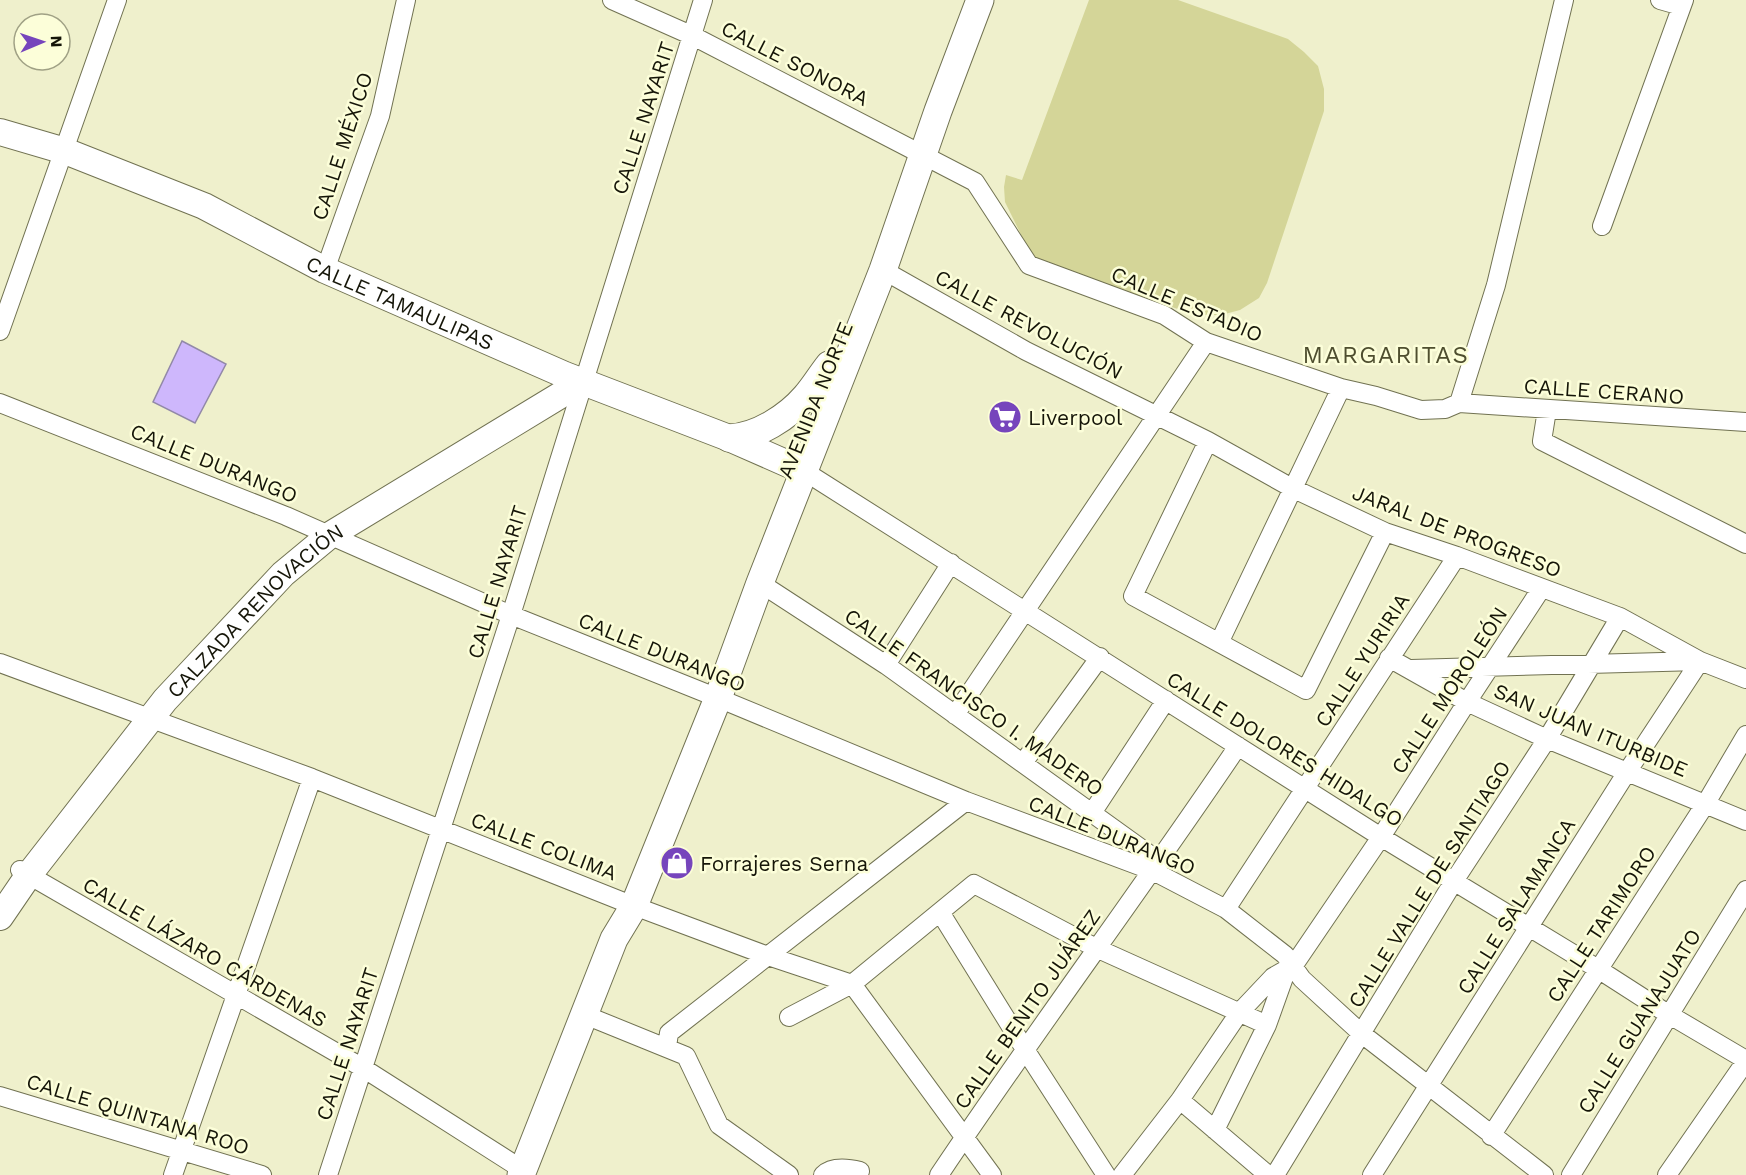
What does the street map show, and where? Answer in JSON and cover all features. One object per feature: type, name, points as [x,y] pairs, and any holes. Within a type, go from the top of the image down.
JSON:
[{"type":"main road","name":"AVENIDA NORTE","points":[[711,695],[760,583],[829,365],[901,185],[938,111],[980,0]]},
{"type":"main road","name":"AVENIDA NORTE","points":[[711,695],[796,468],[843,368],[883,270],[919,153]]},
{"type":"main road","points":[[883,270],[881,257],[901,185]]},
{"type":"main road","points":[[729,438],[745,437],[778,420],[806,397],[829,365]]},
{"type":"main road","points":[[522,1172],[711,695]]},
{"type":"street","points":[[0,331],[117,0]]},
{"type":"street","name":"CALLE MÉXICO","points":[[325,270],[380,116],[406,0]]},
{"type":"street","name":"CALLE SONORA","points":[[612,0],[693,36],[919,153]]},
{"type":"street","name":"CALLE NAYARIT","points":[[328,1175],[511,615],[574,379],[693,36],[703,0]]},
{"type":"street","points":[[1459,403],[1496,285],[1564,0]]},
{"type":"street","points":[[1602,226],[1683,3],[1660,0]]},
{"type":"street","name":"CALLE TAMAULIPAS","points":[[0,132],[65,151],[204,206],[325,270],[574,379],[729,438],[796,468]]},
{"type":"street","name":"CALLE ESTADIO","points":[[919,153],[975,182],[1029,265],[1164,315],[1206,342],[1341,388],[1421,410],[1445,409],[1459,403]]},
{"type":"street","name":"CALLE REVOLUCIÓN","points":[[883,270],[1026,351],[1156,416]]},
{"type":"street","points":[[956,715],[1206,342]]},
{"type":"street","name":"CALZADA RENOVACIÓN","points":[[0,917],[23,873],[143,715],[155,687],[286,549],[321,531],[574,379]]},
{"type":"street","points":[[1219,643],[1341,388]]},
{"type":"street","name":"CALLE DURANGO","points":[[0,403],[321,531],[511,615],[966,801],[1156,866],[1226,909],[1285,955],[1290,967],[1362,1034],[1430,1085],[1539,1174]]},
{"type":"street","name":"CALLE CERANO","points":[[1459,403],[1746,422]]},
{"type":"street","points":[[1547,410],[1542,441],[1746,544]]},
{"type":"street","name":"JARAL DE PROGRESO","points":[[1156,416],[1208,441],[1292,488],[1385,531],[1620,617],[1700,661],[1746,679]]},
{"type":"street","points":[[1208,441],[1133,596],[1306,690],[1385,531]]},
{"type":"street","name":"CALLE DOLORES HIDALGO","points":[[796,468],[951,562],[1381,837],[1746,1060]]},
{"type":"street","name":"CALLE YURIRIA","points":[[1226,909],[1457,556]]},
{"type":"street","points":[[886,665],[951,562]]},
{"type":"street","name":"CALLE FRANCISCO I. MADERO","points":[[760,583],[886,665],[956,715],[1092,813],[1156,866]]},
{"type":"street","name":"CALLE MOROLEÓN","points":[[1290,967],[1381,837],[1541,589]]},
{"type":"street","name":"CALLE VALLE DE SANTIAGO","points":[[1275,1175],[1454,881],[1547,739],[1620,617]]},
{"type":"street","points":[[1023,763],[1100,657]]},
{"type":"street","name":"SAN JUAN ITURBIDE","points":[[1389,658],[1467,702],[1547,739],[1746,821]]},
{"type":"street","points":[[1411,669],[1591,666],[1700,661]]},
{"type":"street","name":"CALLE SALAMANCA","points":[[1372,1175],[1700,661]]},
{"type":"street","name":"CALLE COLIMA","points":[[0,663],[312,778],[627,903],[768,956],[852,984]]},
{"type":"street","points":[[1092,813],[1166,700]]},
{"type":"street","name":"CALLE TARIMORO","points":[[1491,1136],[1706,803],[1746,735]]},
{"type":"street","name":"CALLE BENITO JUÁREZ","points":[[939,1175],[1238,746]]},
{"type":"street","points":[[173,1175],[312,778]]},
{"type":"street","points":[[667,1047],[669,1033],[966,801]]},
{"type":"street","name":"CALZADA RENOVACIÓN","points":[[0,894],[23,873]]},
{"type":"street","name":"CALLE LÁZARO CÁRDENAS","points":[[23,873],[363,1068],[522,1172]]},
{"type":"street","points":[[789,1017],[852,984],[974,884],[1096,948],[1267,1025]]},
{"type":"street","name":"CALLE GUANAJUATO","points":[[1571,1175],[1746,890]]},
{"type":"street","points":[[940,912],[1106,1175]]},
{"type":"street","points":[[1122,1175],[1180,1100],[1239,1013],[1273,977],[1290,967]]},
{"type":"street","points":[[1215,1130],[1267,1025],[1290,967]]},
{"type":"street","points":[[852,984],[992,1175]]},
{"type":"street","points":[[585,1015],[686,1056],[719,1125],[789,1175]]},
{"type":"street","points":[[1667,1175],[1746,1060]]},
{"type":"street","name":"CALLE QUINTANA ROO","points":[[0,1096],[262,1175]]},
{"type":"street","points":[[1180,1100],[1268,1175]]},
{"type":"street","points":[[823,1175],[826,1171],[848,1168],[860,1171]]},
{"type":"green space","points":[[1089,0],[1178,0],[1288,39],[1318,66],[1324,89],[1324,111],[1267,283],[1259,298],[1240,310],[1221,315],[1195,315],[1033,259],[1005,202],[1006,175],[1022,180]]},
{"type":"building","points":[[182,341],[226,364],[195,423],[153,402]]},
{"type":"place","name":"Liverpool","points":[[1005,417]]},
{"type":"place","name":"Forrajeres Serna","points":[[677,863]]},
{"type":"district","name":"MARGARITAS","points":[[1386,355]]}]
